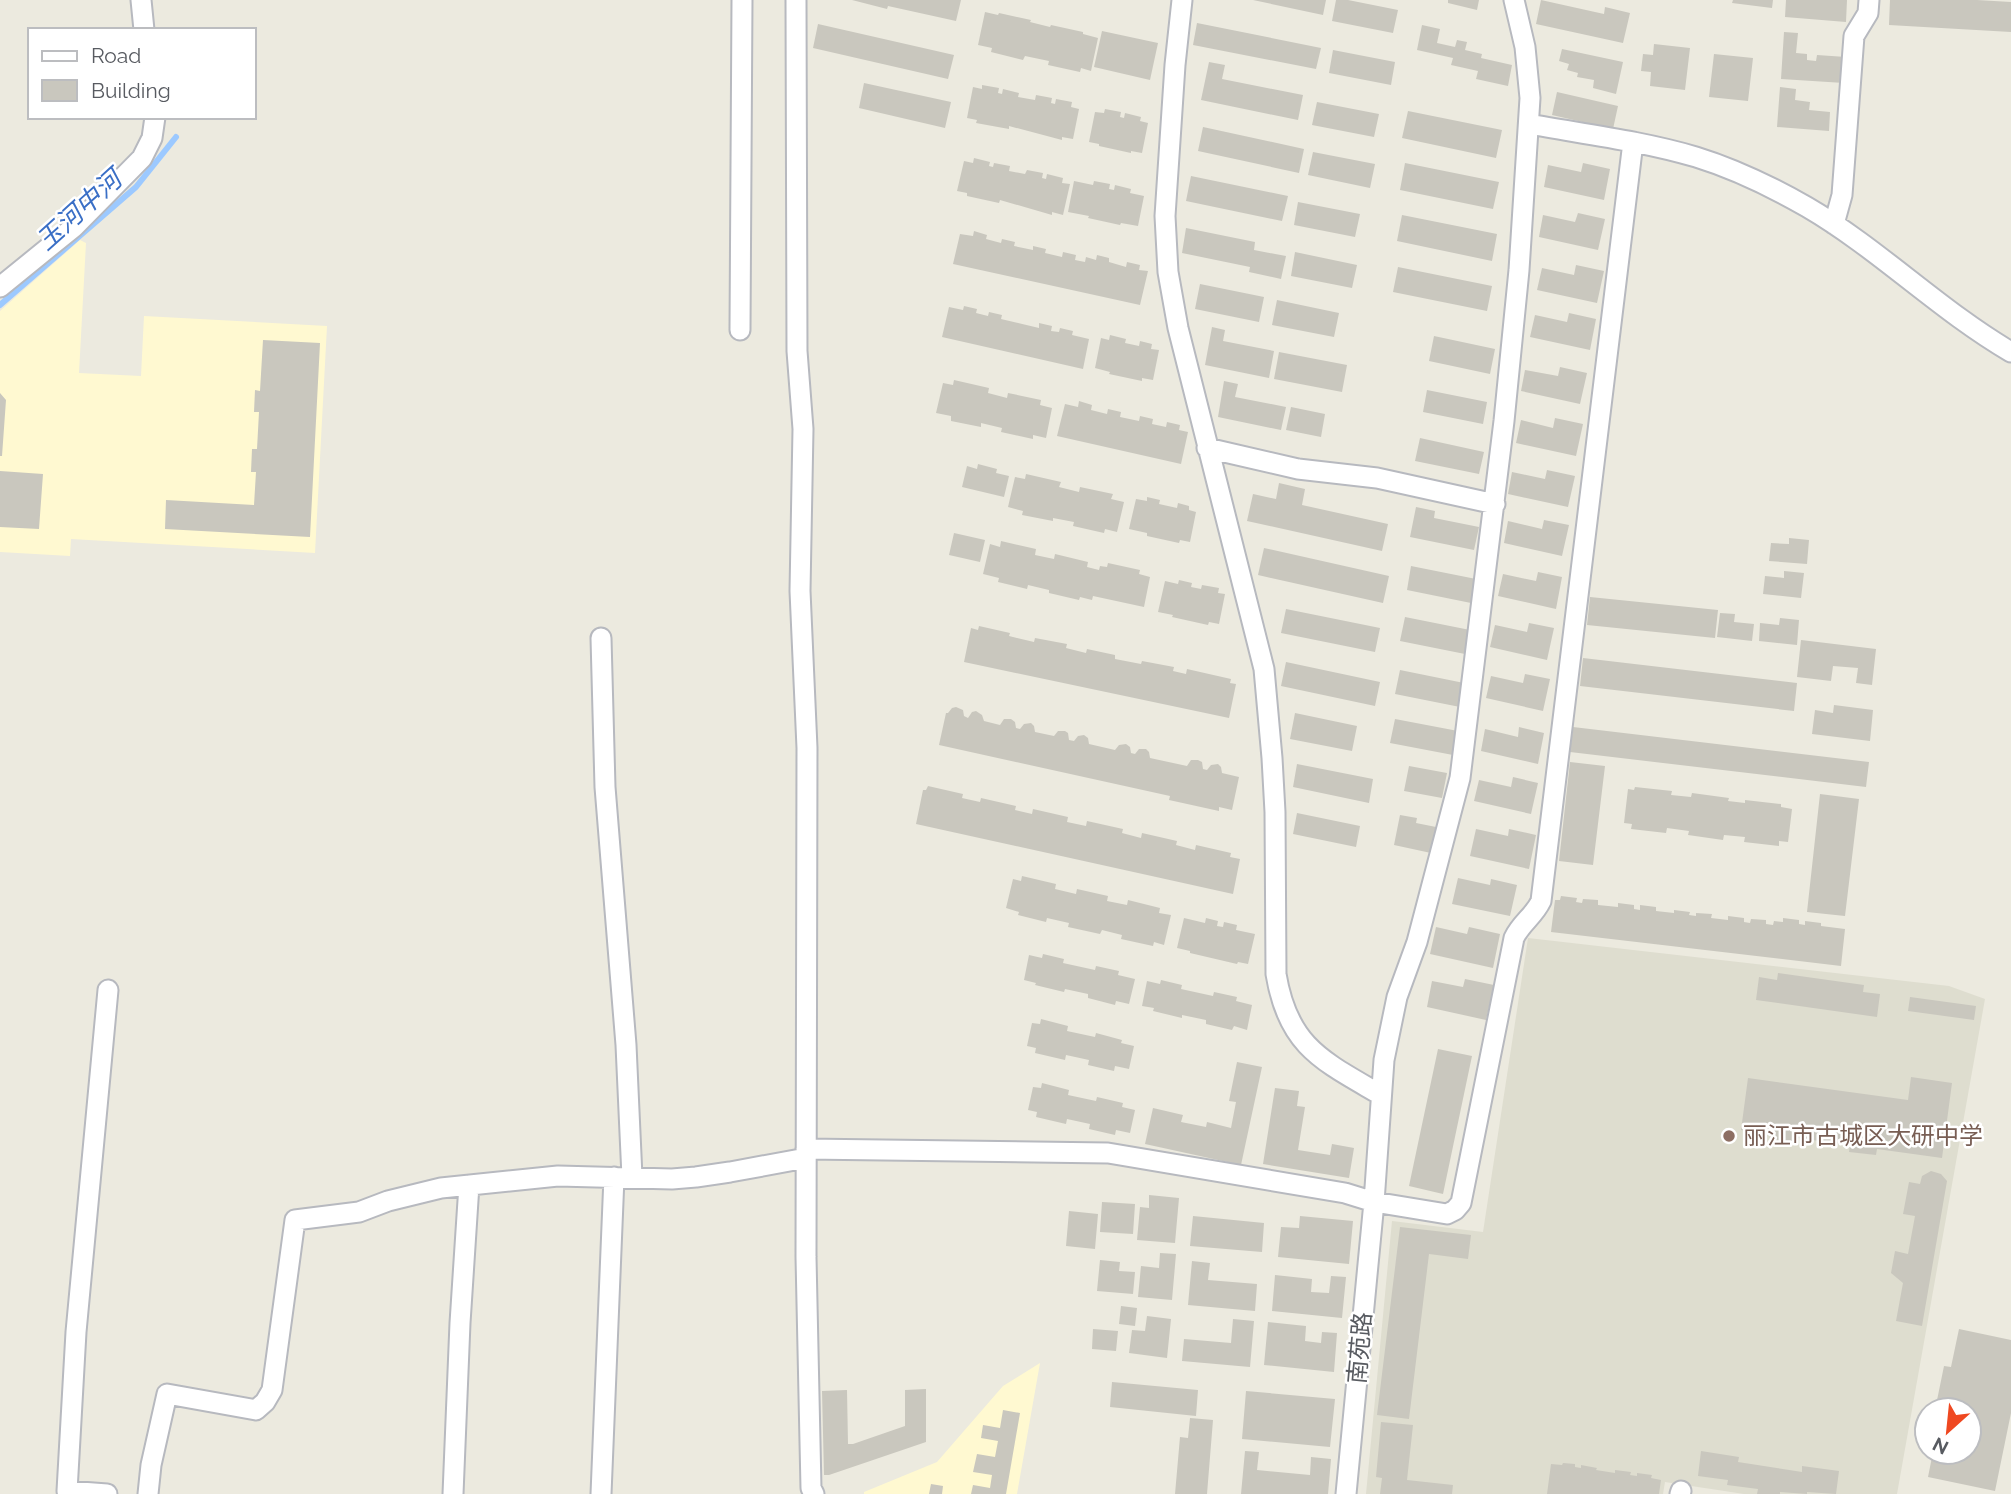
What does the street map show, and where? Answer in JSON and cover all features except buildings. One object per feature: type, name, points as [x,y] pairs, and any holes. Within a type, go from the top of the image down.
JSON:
[{"type":"street","points":[[141,0],[144,28]]},
{"type":"street","points":[[740,330],[742,0]]},
{"type":"street","points":[[796,0],[797,351],[803,429],[800,591],[807,748],[806,1257],[810,1461],[811,1488],[814,1494]]},
{"type":"street","points":[[1182,0],[1174,76],[1165,216],[1166,244],[1172,300],[1264,669],[1274,785],[1278,992],[1291,1023],[1312,1051],[1325,1062],[1381,1095]]},
{"type":"street","name":"南苑路","points":[[1346,1494],[1374,1202],[1384,1060],[1397,997],[1417,942],[1460,778],[1494,504],[1519,270],[1529,124],[1527,60],[1514,0]]},
{"type":"street","points":[[1834,224],[1842,195],[1854,36],[1868,13],[1869,0]]},
{"type":"street","points":[[0,287],[74,227],[142,158],[152,138],[155,119]]},
{"type":"street","points":[[1529,124],[1633,142],[1695,157],[1748,177],[1834,224],[1963,321],[2011,352]]},
{"type":"street","points":[[148,1494],[151,1465],[167,1394],[256,1410],[270,1396],[295,1220],[359,1212],[418,1192],[558,1176],[672,1179],[695,1177],[730,1172],[806,1153],[1108,1153],[1447,1214],[1455,1210],[1461,1203],[1514,938],[1520,926],[1534,913],[1541,901],[1633,142]]},
{"type":"street","points":[[1207,448],[1298,469],[1377,478],[1494,504]]},
{"type":"street","points":[[601,638],[605,787],[626,1045],[623,1177],[601,1494]]},
{"type":"street","points":[[107,1494],[67,1491],[75,1332],[108,990]]},
{"type":"street","points":[[453,1494],[469,1185]]},
{"type":"shaded area","points":[[80,240],[86,243],[79,373],[141,376],[144,316],[327,326],[315,553],[71,539],[70,556],[0,552],[0,311]]},
{"type":"shaded area","name":"丽江市古城区大研中学","points":[[1528,938],[1949,986],[1985,999],[1897,1494],[1744,1494],[1665,1482],[1663,1494],[1366,1494],[1392,1221],[1483,1232]]},
{"type":"shaded area","points":[[1040,1363],[1017,1494],[864,1494],[937,1462],[1003,1386]]},
{"type":"waterway","name":"玉河中河","points":[[0,305],[136,187],[176,137]]},
{"type":"place","name":"丽江市古城区大研中学","points":[[1729,1136]]}]
